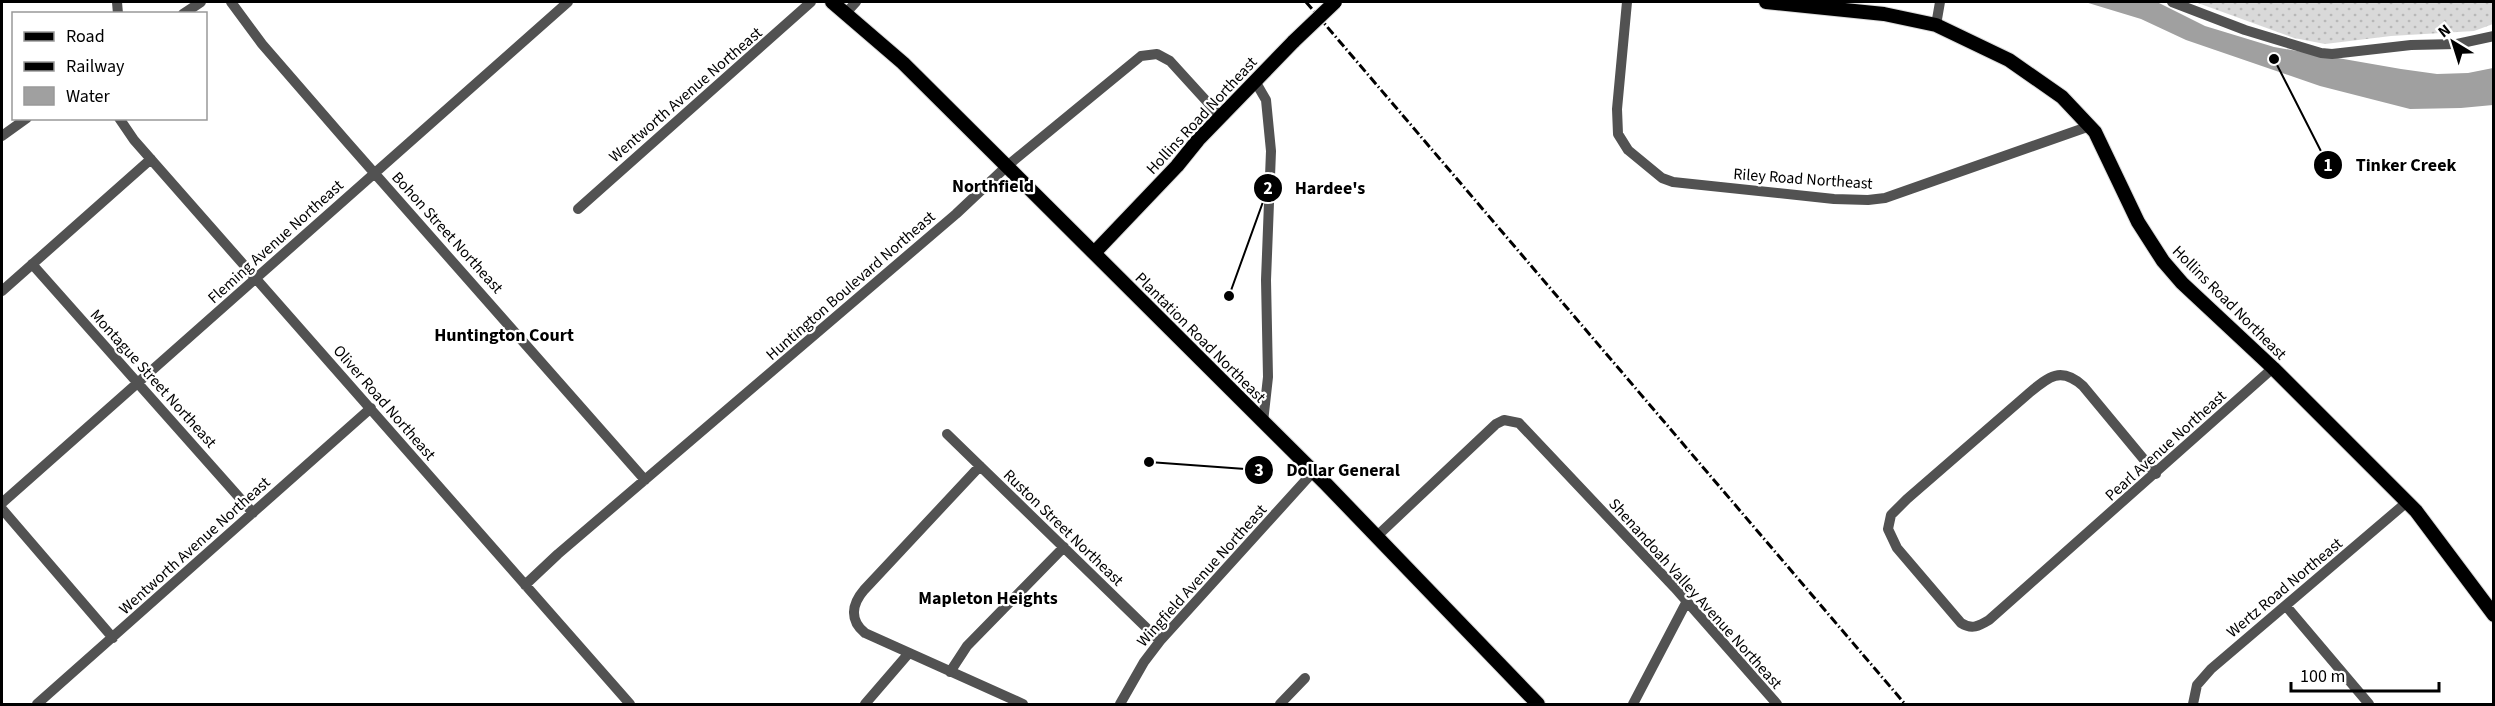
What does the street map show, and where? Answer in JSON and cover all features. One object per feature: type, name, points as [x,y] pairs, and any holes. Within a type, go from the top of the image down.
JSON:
[{"type":"main road","name":"Plantation Road Northeast","points":[[832,2],[903,63],[1314,471],[1538,705]]},
{"type":"main road","name":"Hollins Road Northeast","points":[[1094,253],[1255,81],[1335,2]]},
{"type":"main road","name":"Hollins Road Northeast","points":[[1766,2],[1884,14],[1936,25],[1983,46],[2036,76],[2062,96],[2090,126],[2106,152],[2138,222],[2163,261],[2407,501],[2432,530],[2493,615]]},
{"type":"street","points":[[186,12],[201,2]]},
{"type":"street","name":"Bohon Street Northeast","points":[[231,2],[262,44],[645,480]]},
{"type":"street","name":"Fleming Avenue Northeast","points":[[2,503],[568,2]]},
{"type":"street","name":"Wentworth Avenue Northeast","points":[[578,209],[811,2]]},
{"type":"street","points":[[846,13],[856,2]]},
{"type":"street","name":"Riley Road Northeast","points":[[1627,2],[1616,125],[1622,142],[1654,172],[1673,182],[1868,200],[1903,194],[2090,126]]},
{"type":"street","points":[[1936,25],[1940,2]]},
{"type":"street","points":[[2172,2],[2245,30],[2321,53],[2332,54],[2410,45],[2457,44],[2493,36]]},
{"type":"street","name":"Huntington Boulevard Northeast","points":[[525,585],[956,214],[1007,166],[1141,56],[1157,54],[1170,61],[1221,117]]},
{"type":"street","points":[[1255,81],[1266,100],[1271,151],[1266,280],[1268,377],[1263,422]]},
{"type":"street","points":[[2,136],[24,120]]},
{"type":"street","name":"Oliver Road Northeast","points":[[121,120],[151,159],[630,705]]},
{"type":"street","points":[[2,291],[151,159]]},
{"type":"street","name":"Montague Street Northeast","points":[[32,264],[253,513]]},
{"type":"street","name":"Pearl Avenue Northeast","points":[[2156,474],[2083,386],[2072,377],[2063,375],[2048,378],[1892,515],[1888,521],[1890,536],[1938,596],[1967,626],[1980,626],[2156,474],[2273,368]]},
{"type":"street","name":"Wentworth Avenue Northeast","points":[[37,705],[371,408]]},
{"type":"street","name":"Shenandoah Valley Avenue Northeast","points":[[1376,537],[1488,431],[1504,420],[1512,420],[1523,426],[1686,601],[1777,705]]},
{"type":"street","name":"Ruston Street Northeast","points":[[947,434],[1160,641]]},
{"type":"street","points":[[980,466],[855,601],[854,616],[856,623],[865,633],[1023,705]]},
{"type":"street","name":"Wingfield Avenue Northeast","points":[[1120,705],[1144,662],[1160,641],[1314,471]]},
{"type":"street","name":"Wertz Road Northeast","points":[[2193,704],[2197,686],[2202,678],[2407,501]]},
{"type":"street","points":[[2,509],[113,638]]},
{"type":"street","points":[[950,672],[967,646],[1064,547]]},
{"type":"street","points":[[1633,705],[1686,601]]},
{"type":"street","points":[[2286,606],[2369,705]]},
{"type":"street","points":[[865,705],[909,653]]},
{"type":"street","points":[[1280,705],[1305,678]]},
{"type":"shaded area","points":[[2195,2],[2493,2],[2493,24],[2474,31],[2391,36],[2325,44],[2294,38]]},
{"type":"water","points":[[2085,2],[2157,2],[2205,26],[2274,47],[2401,69],[2437,74],[2468,73],[2493,68],[2493,105],[2410,109],[2320,86],[2186,40],[2141,19]]},
{"type":"railway","points":[[1306,2],[1905,704]]},
{"type":"place","name":"Tinker Creek","points":[[2274,59]]},
{"type":"place","name":"Hardee's","points":[[1229,296]]},
{"type":"place","name":"Dollar General","points":[[1149,462]]},
{"type":"district","name":"Northfield","points":[[993,186]]},
{"type":"district","name":"Huntington Court","points":[[504,335]]},
{"type":"district","name":"Mapleton Heights","points":[[988,598]]}]
